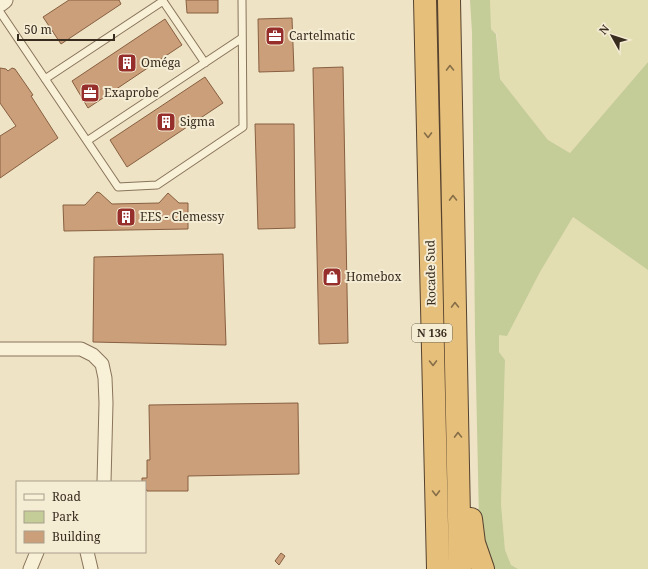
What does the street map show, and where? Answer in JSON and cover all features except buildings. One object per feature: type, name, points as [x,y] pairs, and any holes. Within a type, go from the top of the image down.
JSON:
[{"type":"highway","name":"Rocade Sud","points":[[425,0],[438,569]]},
{"type":"highway","name":"Rocade Sud","points":[[449,0],[460,569]]},
{"type":"highway","points":[[458,474],[469,496],[474,543],[483,569]]},
{"type":"street","points":[[0,3],[4,0]]},
{"type":"street","points":[[0,350],[81,349],[94,355],[102,364],[105,378],[106,403],[104,481]]},
{"type":"street","points":[[30,569],[37,553]]},
{"type":"street","points":[[87,553],[91,569]]},
{"type":"lane","points":[[0,12],[118,187],[156,186],[243,127],[242,0]]},
{"type":"lane","points":[[45,79],[163,1],[205,63]]},
{"type":"lane","points":[[87,141],[242,38]]},
{"type":"shaded area","points":[[490,0],[648,0],[648,62],[570,153],[548,140],[500,79],[497,34],[491,29]]},
{"type":"shaded area","points":[[573,217],[648,270],[648,569],[518,569],[511,565],[505,550],[501,504],[505,360],[499,352],[499,334],[507,336],[540,272]]},
{"type":"green space","points":[[470,0],[490,0],[491,29],[496,34],[500,79],[548,140],[570,153],[648,62],[648,270],[573,217],[540,272],[507,336],[499,335],[499,352],[505,360],[501,504],[505,550],[511,565],[518,569],[489,569],[479,519],[475,333],[472,32]]},
{"type":"place","name":"Cartelmatic","points":[[275,36]]},
{"type":"place","name":"Oméga","points":[[127,63]]},
{"type":"place","name":"Exaprobe","points":[[90,93]]},
{"type":"place","name":"Sigma","points":[[166,122]]},
{"type":"place","name":"EES - Clemessy","points":[[126,217]]},
{"type":"place","name":"Homebox","points":[[332,277]]}]
